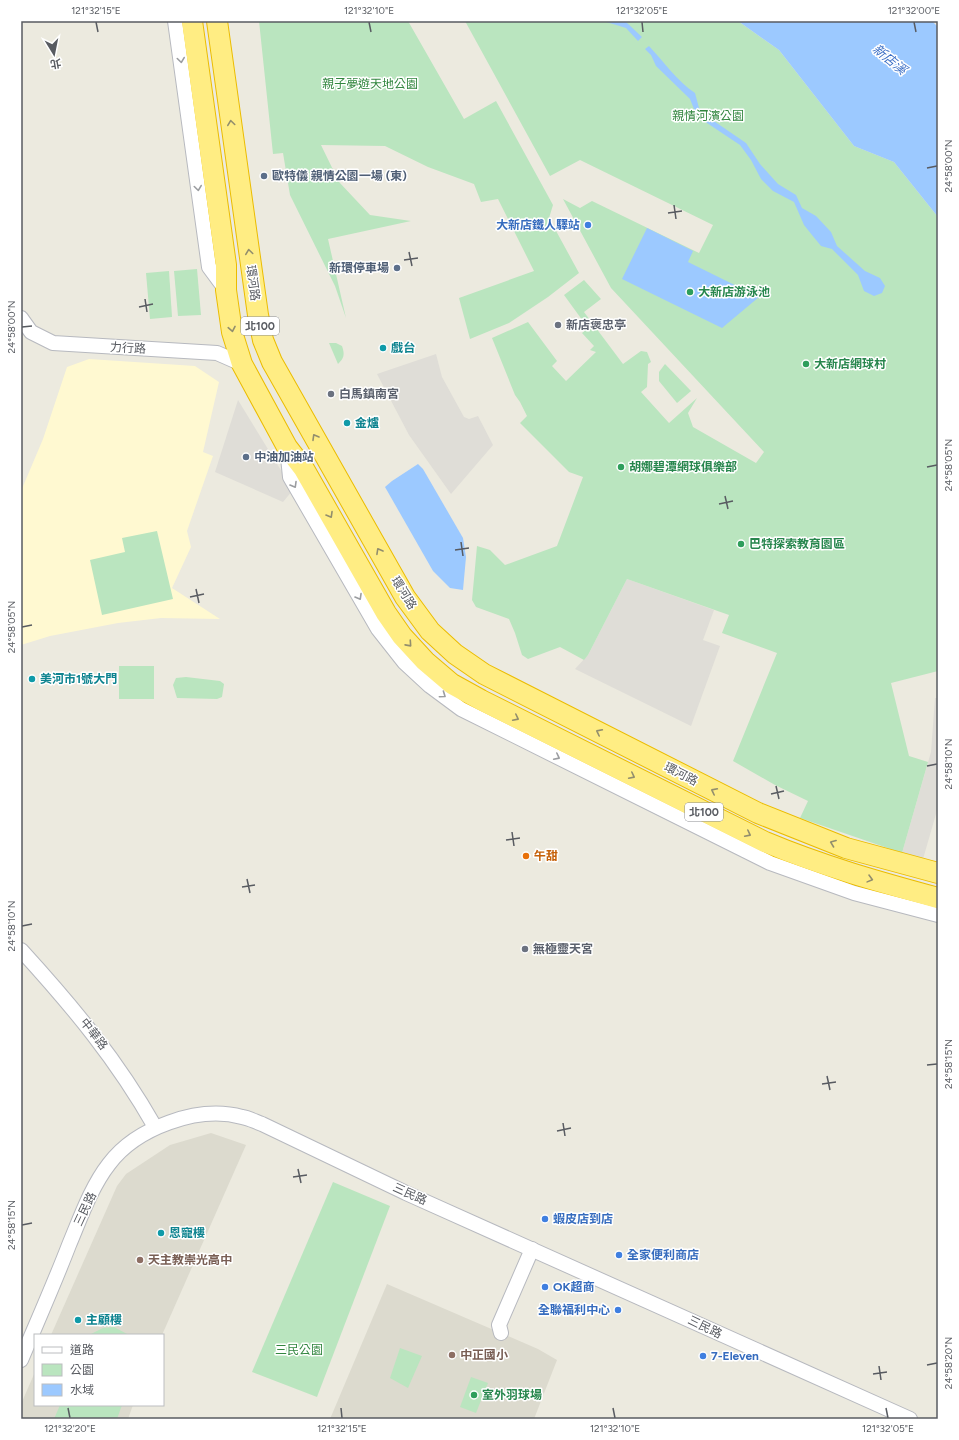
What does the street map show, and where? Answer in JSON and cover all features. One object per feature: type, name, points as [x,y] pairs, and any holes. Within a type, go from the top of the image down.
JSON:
[{"type":"highway","name":"環河路","points":[[192,21],[226,265],[226,290],[232,332],[242,364],[287,447],[304,469],[386,613],[398,630],[425,661],[452,684],[481,700],[765,842],[810,861],[938,898]]},
{"type":"highway","name":"環河路","points":[[217,21],[258,315],[263,340],[272,362],[405,597],[430,631],[455,654],[484,674],[758,813],[846,848],[938,873]]},
{"type":"street","name":"環河路","points":[[175,21],[209,267],[226,290]]},
{"type":"street","name":"力行路","points":[[21,318],[31,332],[53,343],[217,353],[242,364]]},
{"type":"street","name":"環河路","points":[[287,447],[290,477],[378,629],[404,662],[430,686],[461,709],[770,863],[854,893],[938,915]]},
{"type":"street","name":"中華路","points":[[21,950],[88,1026],[114,1060],[156,1127]]},
{"type":"street","name":"三民路","points":[[21,1360],[80,1220],[99,1180],[109,1164],[124,1148],[156,1127],[202,1115],[217,1114],[242,1116],[262,1124],[406,1193],[910,1419]]},
{"type":"street","points":[[501,1333],[499,1325],[532,1249]]},
{"type":"shaded area","points":[[436,354],[442,377],[464,417],[469,419],[478,416],[493,445],[451,494],[409,435],[377,374]]},
{"type":"shaded area","points":[[89,359],[195,366],[219,382],[203,452],[213,456],[187,531],[191,547],[172,588],[220,619],[161,618],[118,623],[50,636],[21,645],[21,491],[43,439],[67,367]]},
{"type":"shaded area","name":"中油加油站","points":[[238,400],[293,490],[283,502],[215,472]]},
{"type":"shaded area","points":[[627,579],[714,610],[703,640],[720,646],[691,726],[575,669],[588,655]]},
{"type":"shaded area","points":[[935,698],[938,698],[938,807],[923,859],[902,853],[931,752]]},
{"type":"shaded area","name":"天主教崇光高中","points":[[211,1133],[246,1145],[162,1334],[51,1334],[117,1186],[126,1174],[170,1145]]},
{"type":"shaded area","name":"中正國小","points":[[387,1284],[538,1349],[557,1360],[534,1419],[330,1419]]},
{"type":"shaded area","points":[[34,1374],[34,1406],[133,1406],[128,1419],[21,1419],[21,1404]]},
{"type":"green space","name":"親子夢遊天地公園","points":[[259,21],[408,21],[464,119],[496,101],[553,205],[549,218],[579,273],[548,297],[509,323],[470,339],[459,298],[534,271],[498,199],[481,202],[474,184],[428,167],[385,146],[321,145],[339,182],[370,215],[411,221],[328,239],[346,318],[335,286],[290,195],[283,153],[273,154]]},
{"type":"green space","name":"親情河濱公園","points":[[465,21],[738,21],[779,50],[854,146],[894,162],[938,217],[938,671],[891,683],[909,756],[928,762],[902,853],[800,818],[808,801],[775,785],[733,761],[777,653],[722,633],[729,615],[627,579],[584,660],[560,647],[528,659],[522,655],[509,619],[476,607],[472,600],[477,546],[490,550],[505,565],[557,546],[583,477],[569,472],[520,423],[527,416],[515,395],[492,338],[528,322],[557,361],[552,366],[566,381],[596,352],[590,350],[594,346],[582,333],[588,328],[564,295],[584,280],[601,299],[584,312],[623,364],[641,351],[647,352],[651,362],[648,364],[647,387],[641,392],[669,423],[697,398],[688,413],[693,427],[756,463],[764,452],[611,288],[563,199],[580,208],[592,201],[699,253],[713,225],[580,160],[550,176]]},
{"type":"green space","points":[[197,269],[201,315],[178,316],[174,271]]},
{"type":"green space","points":[[169,271],[172,317],[150,319],[146,273]]},
{"type":"green space","points":[[329,343],[336,343],[342,346],[343,356],[342,360],[338,364]]},
{"type":"green space","points":[[665,364],[691,391],[677,403],[659,381],[659,372]]},
{"type":"green space","points":[[157,531],[173,599],[102,615],[90,560],[125,552],[122,538]]},
{"type":"green space","points":[[119,666],[154,666],[154,699],[119,699]]},
{"type":"green space","points":[[186,677],[220,681],[224,684],[222,697],[217,699],[177,698],[173,685],[176,678]]},
{"type":"green space","name":"三民公園","points":[[333,1182],[390,1206],[317,1397],[252,1372]]},
{"type":"green space","points":[[114,1327],[127,1334],[91,1334],[103,1328]]},
{"type":"green space","points":[[400,1348],[422,1356],[408,1388],[390,1378]]},
{"type":"green space","name":"室外羽球場","points":[[471,1377],[488,1383],[476,1413],[460,1407]]},
{"type":"green space","points":[[60,1406],[122,1406],[117,1419],[54,1419]]},
{"type":"water","points":[[603,21],[626,22],[642,37],[638,41],[626,28]]},
{"type":"water","name":"新店溪","points":[[738,21],[932,21],[938,27],[938,217],[894,162],[854,146],[779,50]]},
{"type":"water","points":[[649,46],[677,78],[695,93],[699,108],[705,115],[746,143],[760,164],[778,184],[796,195],[802,208],[816,216],[831,232],[837,246],[865,271],[880,278],[885,286],[882,293],[874,296],[864,291],[858,275],[832,249],[821,246],[804,225],[794,202],[773,191],[761,179],[751,160],[740,145],[704,121],[694,109],[690,99],[656,66],[651,55],[645,49]]},
{"type":"water","points":[[647,228],[693,251],[688,262],[759,297],[722,328],[622,279]]},
{"type":"water","points":[[418,464],[423,469],[463,538],[466,557],[463,590],[450,588],[433,571],[385,487]]},
{"type":"place","name":"歐特儀 親情公園一場 (東)","points":[[264,176]]},
{"type":"place","name":"大新店鐵人驛站","points":[[588,225]]},
{"type":"place","name":"新環停車場","points":[[397,268]]},
{"type":"place","name":"大新店游泳池","points":[[690,292]]},
{"type":"place","name":"新店褒忠亭","points":[[558,325]]},
{"type":"place","name":"戲台","points":[[383,348]]},
{"type":"place","name":"大新店網球村","points":[[806,364]]},
{"type":"place","name":"白馬鎮南宮","points":[[331,394]]},
{"type":"place","name":"金爐","points":[[347,423]]},
{"type":"place","name":"中油加油站","points":[[246,457]]},
{"type":"place","name":"胡娜碧潭網球俱樂部","points":[[621,467]]},
{"type":"place","name":"巴特探索教育園區","points":[[741,544]]},
{"type":"place","name":"美河市1號大門","points":[[32,679]]},
{"type":"place","name":"午甜","points":[[526,856]]},
{"type":"place","name":"無極靈天宮","points":[[525,949]]},
{"type":"place","name":"蝦皮店到店","points":[[545,1219]]},
{"type":"place","name":"恩寵樓","points":[[161,1233]]},
{"type":"place","name":"全家便利商店","points":[[619,1255]]},
{"type":"place","name":"天主教崇光高中","points":[[140,1260]]},
{"type":"place","name":"OK超商","points":[[545,1287]]},
{"type":"place","name":"全聯福利中心","points":[[618,1310]]},
{"type":"place","name":"主顧樓","points":[[78,1320]]},
{"type":"place","name":"中正國小","points":[[452,1355]]},
{"type":"place","name":"7-Eleven","points":[[703,1356]]},
{"type":"place","name":"室外羽球場","points":[[474,1395]]}]
